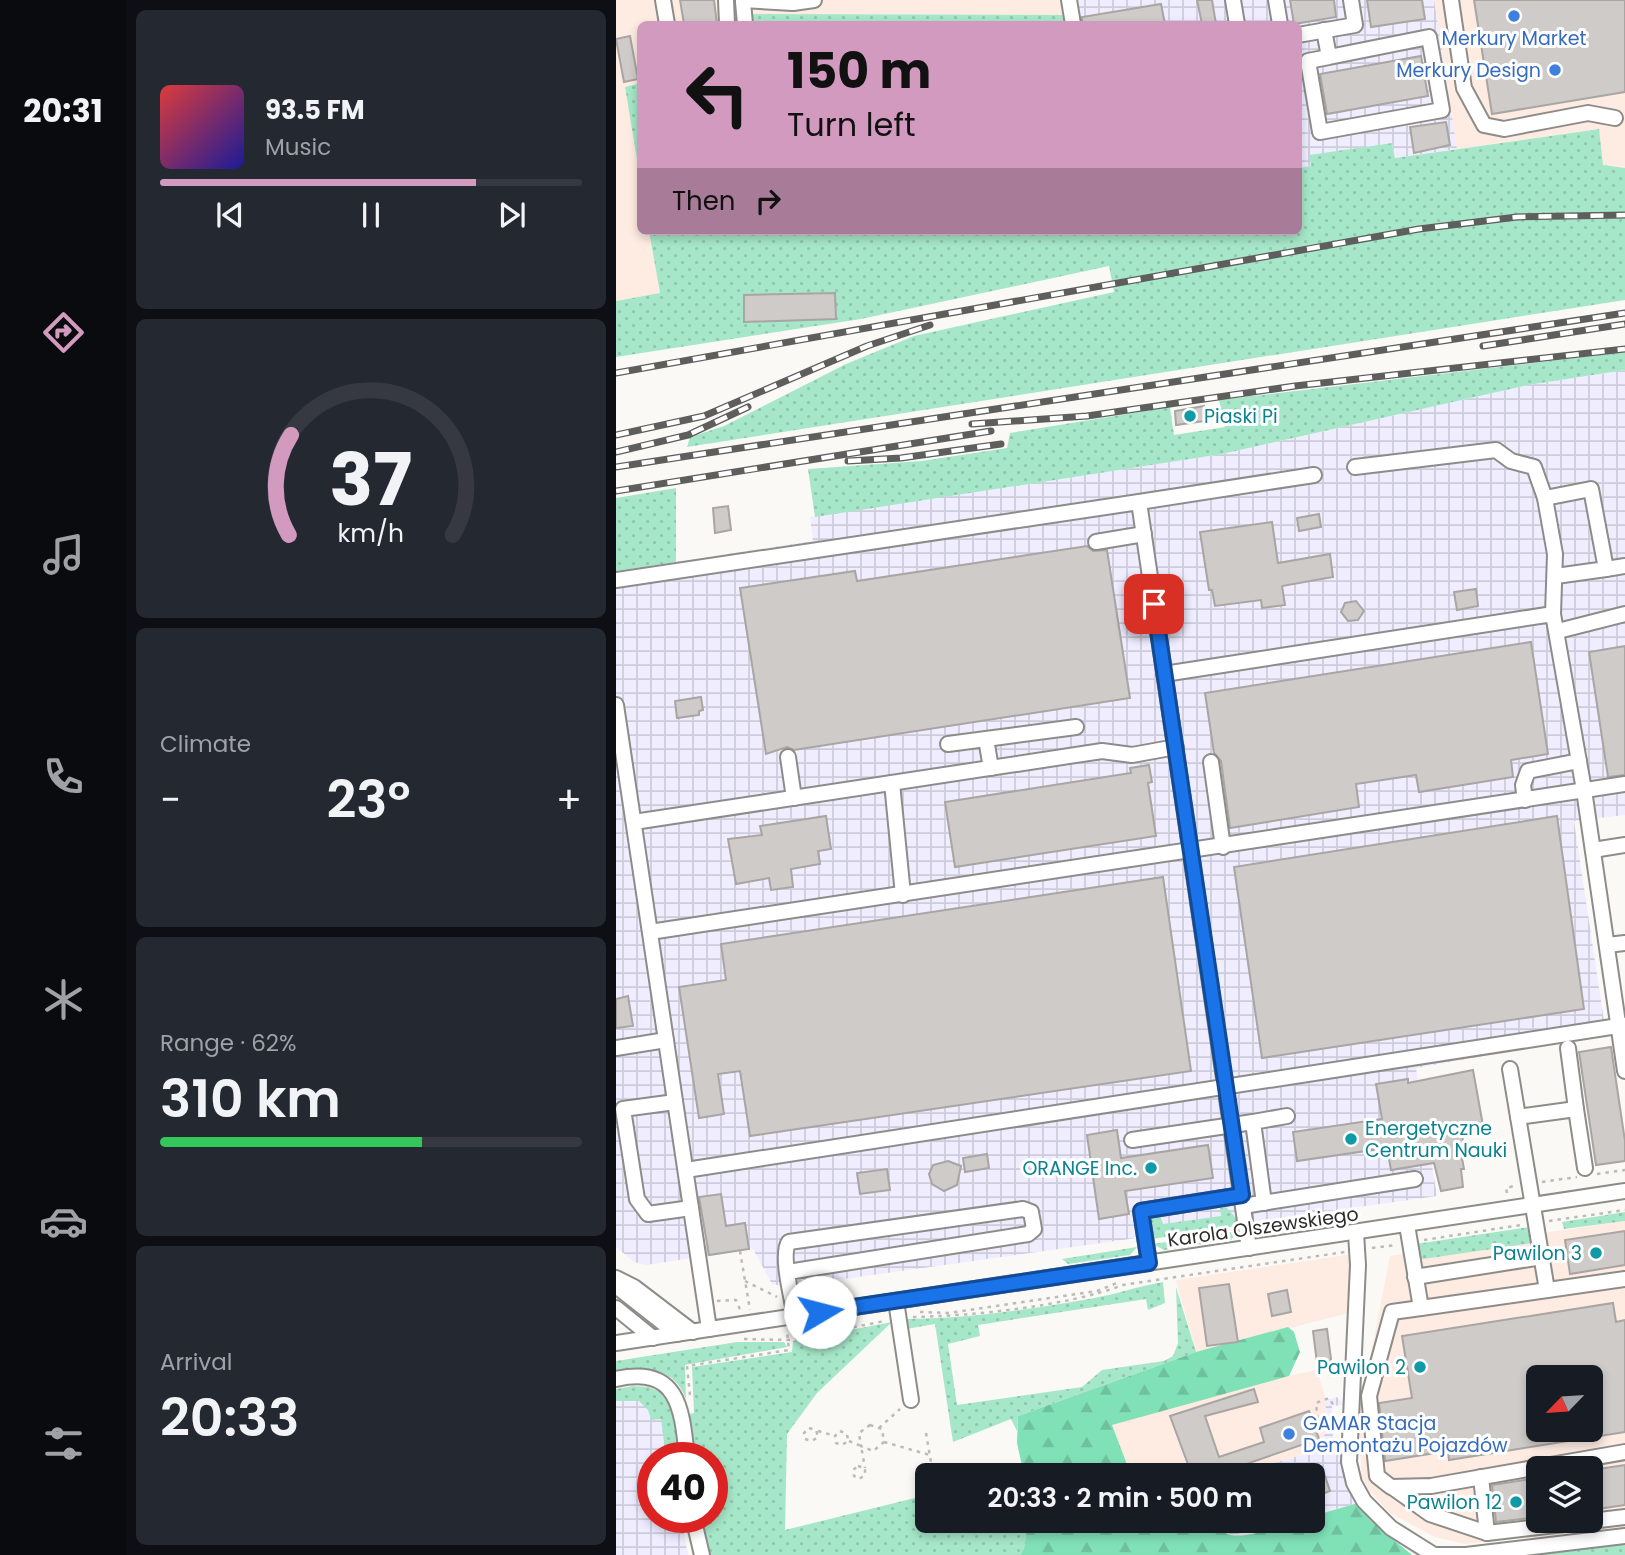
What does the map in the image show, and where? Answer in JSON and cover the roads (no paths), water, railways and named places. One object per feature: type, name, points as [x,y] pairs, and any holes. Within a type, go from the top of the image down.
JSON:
[{"type":"street","points":[[663,0],[666,21]]},
{"type":"street","points":[[726,0],[727,21]]},
{"type":"street","points":[[745,21],[743,1],[814,0]]},
{"type":"street","points":[[1069,0],[1072,21]]},
{"type":"street","points":[[1233,0],[1236,21]]},
{"type":"street","points":[[1276,0],[1280,21]]},
{"type":"street","points":[[1302,34],[1355,25],[1351,0]]},
{"type":"street","points":[[1451,0],[1464,88],[1484,125],[1504,129],[1588,113],[1615,118]]},
{"type":"street","points":[[1324,30],[1329,57]]},
{"type":"street","points":[[1429,37],[1442,110],[1320,132],[1308,61],[1329,57],[1429,37]]},
{"type":"street","points":[[1355,467],[1496,450],[1511,460],[1534,467],[1545,498],[1556,576],[1553,614],[1558,631],[1622,1025],[1625,1071]]},
{"type":"street","points":[[616,580],[1314,475]]},
{"type":"street","points":[[1545,498],[1591,489],[1606,569]]},
{"type":"street","points":[[1139,502],[1249,1248]]},
{"type":"street","points":[[1096,542],[1144,534]]},
{"type":"street","points":[[1556,576],[1625,566]]},
{"type":"street","points":[[1164,674],[1553,614]]},
{"type":"street","points":[[1558,631],[1625,614]]},
{"type":"street","points":[[616,705],[709,1329]]},
{"type":"street","points":[[948,744],[1076,727]]},
{"type":"street","points":[[986,739],[990,768]]},
{"type":"street","points":[[634,822],[1102,751],[1132,755],[1176,747]]},
{"type":"street","points":[[788,757],[794,798]]},
{"type":"street","points":[[1525,800],[1523,785],[1528,771],[1579,761]]},
{"type":"street","points":[[1211,762],[1223,847]]},
{"type":"street","points":[[892,783],[903,895]]},
{"type":"street","points":[[650,932],[1625,784]]},
{"type":"street","points":[[1593,850],[1625,845]]},
{"type":"street","points":[[1607,945],[1625,943]]},
{"type":"street","points":[[686,1170],[1227,1088],[1601,1026],[1622,1025]]},
{"type":"street","points":[[616,1048],[666,1040]]},
{"type":"street","points":[[1568,1048],[1585,1168]]},
{"type":"street","points":[[1510,1069],[1547,1290]]},
{"type":"street","points":[[676,1102],[623,1110],[637,1199],[648,1214],[691,1208]]},
{"type":"street","points":[[1518,1117],[1576,1109]]},
{"type":"street","points":[[1132,1140],[1287,1116]]},
{"type":"street","points":[[1253,1122],[1264,1203]]},
{"type":"street","points":[[1237,1160],[1258,1157]]},
{"type":"street","points":[[1149,1263],[1141,1211],[1243,1200],[1264,1203],[1415,1179]]},
{"type":"street","name":"Karola Olszewskiego","points":[[616,1343],[1625,1191]]},
{"type":"street","points":[[788,1272],[1028,1234],[1034,1229],[1034,1220],[1031,1212],[1023,1209],[791,1242],[785,1248],[788,1272],[794,1316]]},
{"type":"street","points":[[1406,1225],[1421,1308]]},
{"type":"street","points":[[1356,1233],[1358,1250],[1348,1434],[1349,1462],[1354,1483],[1364,1501],[1391,1528],[1434,1555],[1466,1555],[1625,1536]]},
{"type":"street","points":[[1415,1277],[1542,1257]]},
{"type":"street","points":[[616,1278],[634,1287],[693,1332]]},
{"type":"street","points":[[1526,1528],[1487,1533],[1430,1514],[1377,1476],[1369,1396],[1392,1312],[1625,1279]]},
{"type":"street","points":[[616,1286],[659,1337]]},
{"type":"street","points":[[616,1297],[659,1337]]},
{"type":"street","points":[[896,1301],[911,1400]]},
{"type":"street","points":[[616,1308],[659,1337]]},
{"type":"street","points":[[616,1320],[659,1337]]},
{"type":"street","points":[[616,1379],[643,1376],[660,1381],[673,1393],[681,1410],[685,1442]]},
{"type":"street","points":[[1391,1487],[1431,1486],[1625,1452]]},
{"type":"street","points":[[1480,1477],[1487,1533]]},
{"type":"street","points":[[1603,1520],[1625,1517]]},
{"type":"street","points":[[697,1533],[702,1555]]},
{"type":"railway","points":[[616,373],[1419,229],[1517,217],[1625,215]]},
{"type":"railway","points":[[616,467],[1625,313]]},
{"type":"railway","points":[[1483,346],[1625,324]]},
{"type":"railway","points":[[616,435],[704,416],[867,346],[930,325]]},
{"type":"railway","points":[[972,424],[1087,416],[1295,386],[1625,349]]},
{"type":"railway","points":[[616,452],[688,435],[748,407]]},
{"type":"railway","points":[[616,491],[991,431]]},
{"type":"railway","points":[[848,461],[901,458],[1001,444]]},
{"type":"place","name":"Merkury Market","points":[[1514,16]]},
{"type":"place","name":"Merkury Design","points":[[1555,70]]},
{"type":"place","name":"Piaski Pi","points":[[1190,416]]},
{"type":"place","name":"Energetyczne Centrum Nauki","points":[[1351,1139]]},
{"type":"place","name":"ORANGE Inc.","points":[[1151,1168]]},
{"type":"place","name":"Pawilon 3","points":[[1596,1253]]},
{"type":"place","name":"Pawilon 2","points":[[1420,1367]]},
{"type":"place","name":"GAMAR Stacja Demontażu Pojazdów","points":[[1289,1434]]},
{"type":"place","name":"Pawilon 12","points":[[1516,1502]]}]
